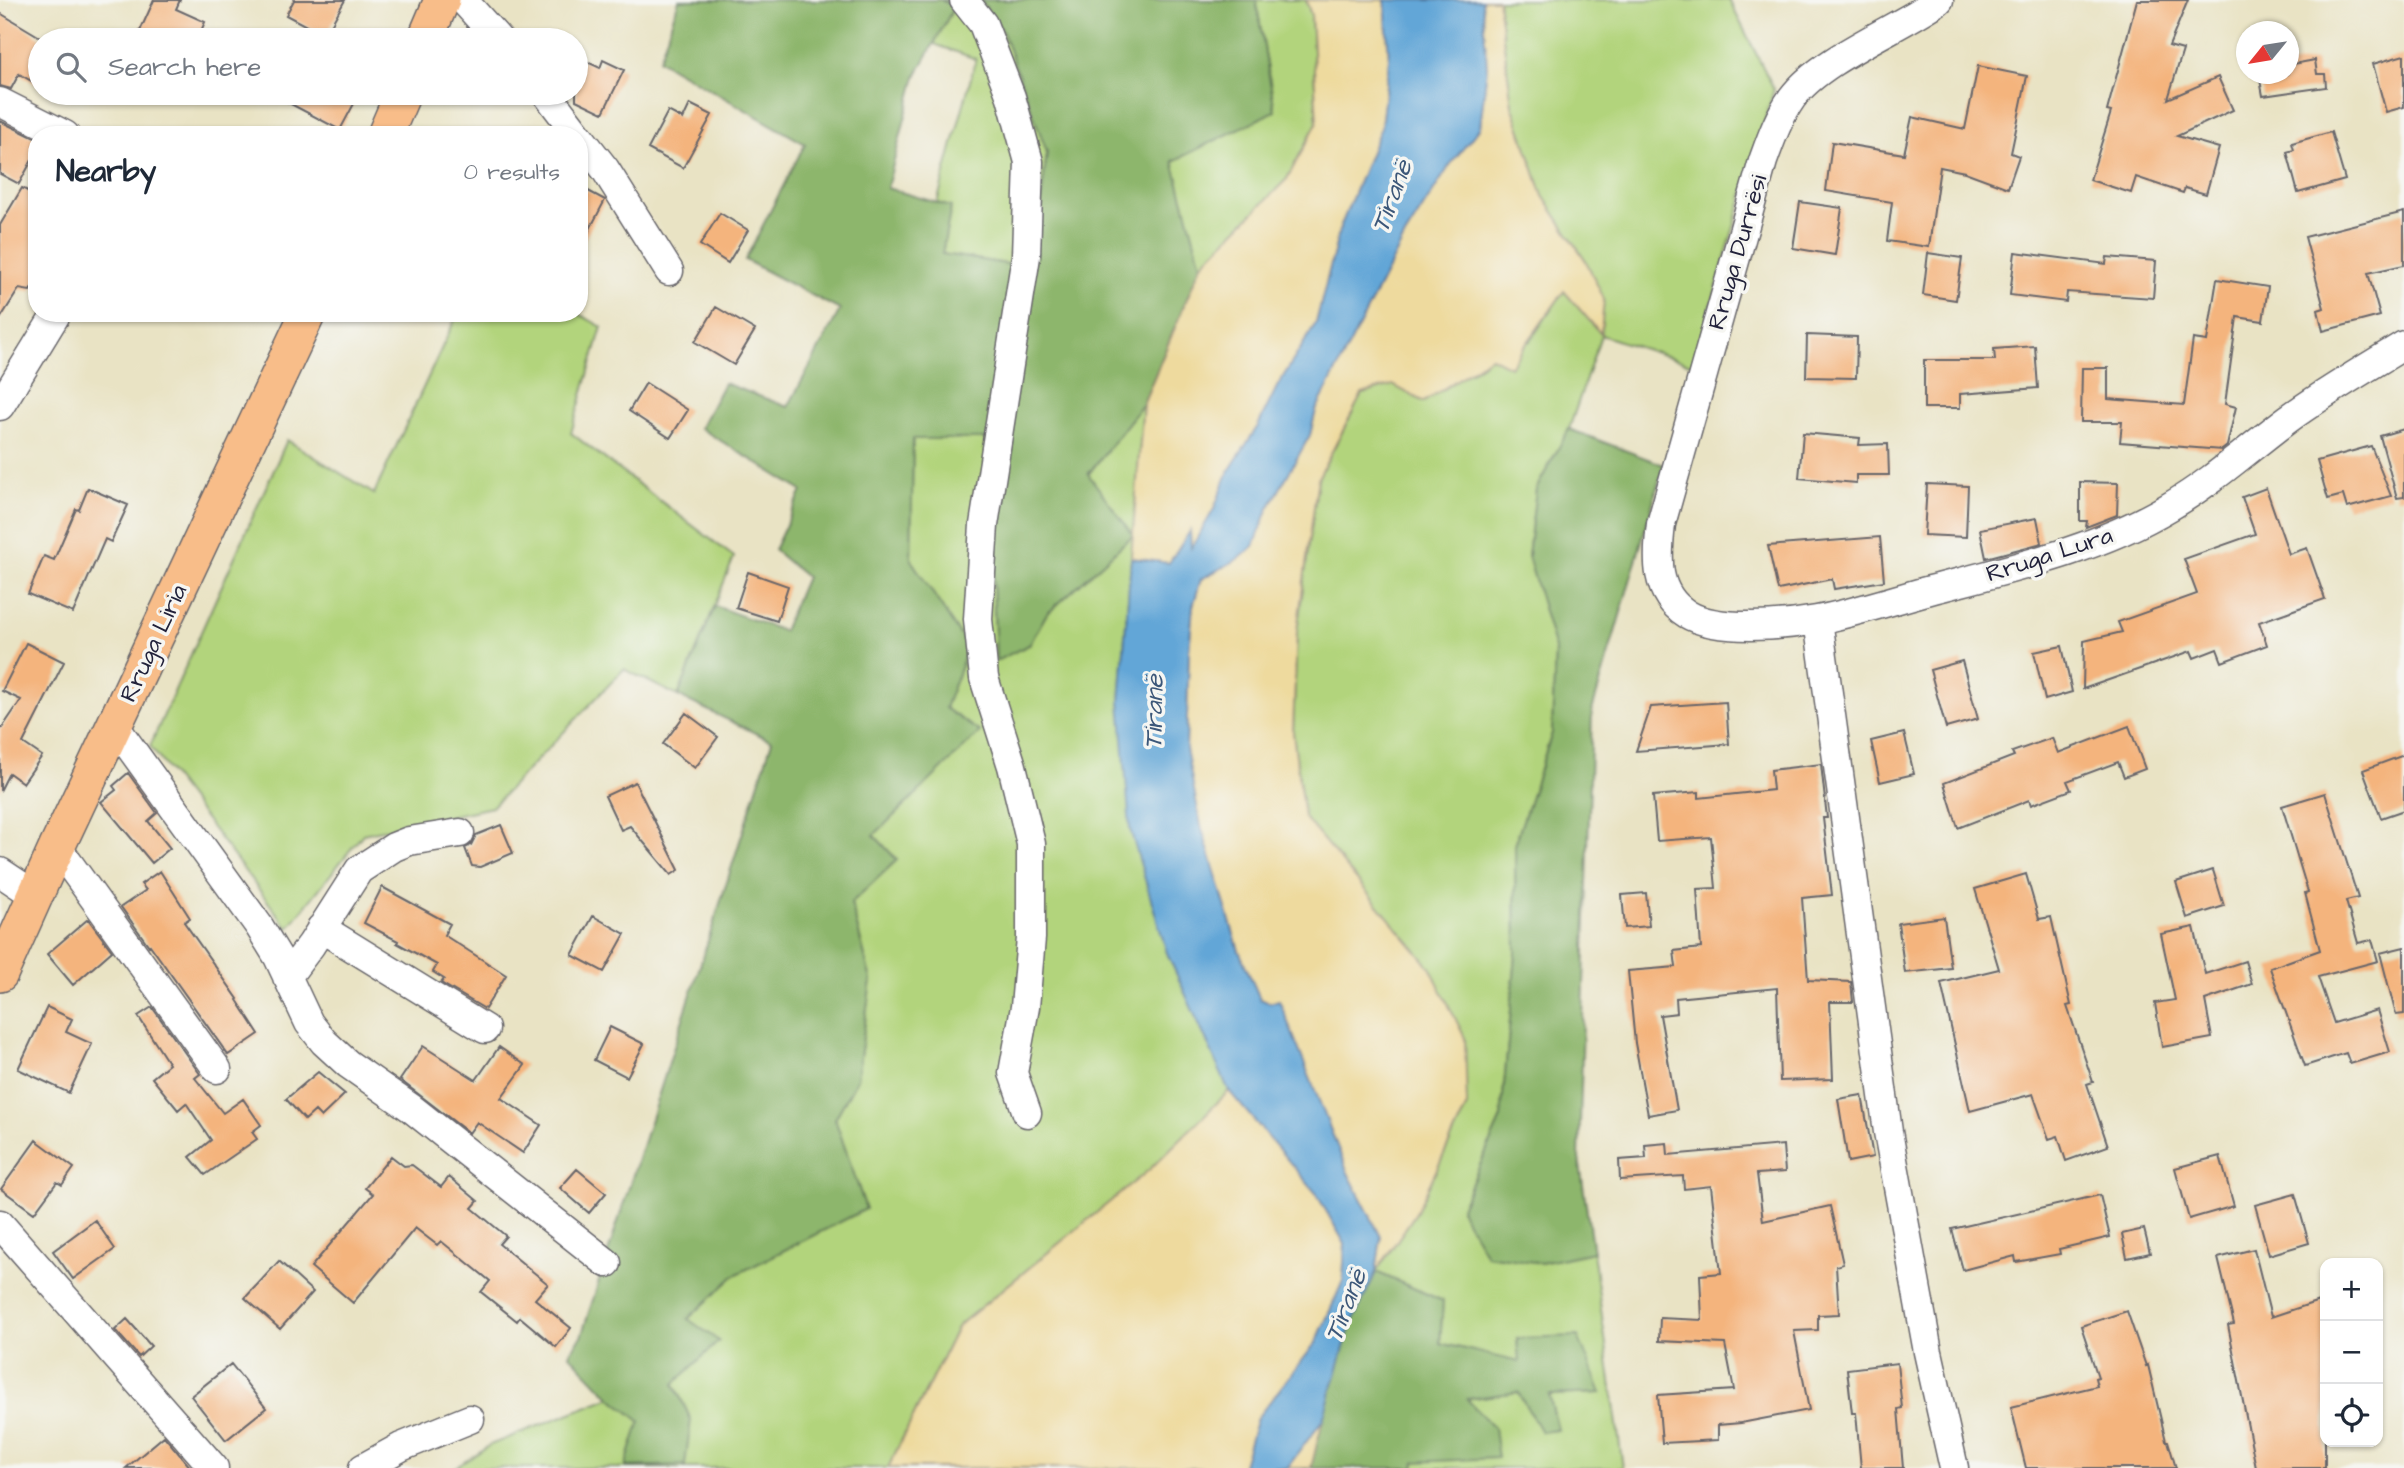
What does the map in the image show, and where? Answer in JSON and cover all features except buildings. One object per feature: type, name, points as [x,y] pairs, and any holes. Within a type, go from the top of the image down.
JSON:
[{"type":"main road","points":[[430,28],[442,0]]},
{"type":"main road","points":[[389,126],[398,105]]},
{"type":"main road","name":"Rruga Liria","points":[[0,974],[304,322]]},
{"type":"street","points":[[463,0],[488,28]]},
{"type":"street","points":[[964,0],[982,24],[1007,84],[1029,162],[1026,256],[984,525],[978,619],[984,678],[1012,766],[1031,844],[1031,938],[1025,1007],[1013,1073],[1027,1112]]},
{"type":"street","name":"Rruga Durrësi","points":[[1662,583],[1657,560],[1661,524],[1763,161],[1777,123],[1794,96],[1821,70],[1939,0]]},
{"type":"street","points":[[0,102],[47,126]]},
{"type":"street","points":[[555,105],[572,126]]},
{"type":"street","points":[[588,147],[669,271]]},
{"type":"street","points":[[0,406],[51,322]]},
{"type":"street","name":"Rruga Lura","points":[[1662,583],[1673,602],[1686,614],[1702,622],[1721,626],[1818,620],[1990,575],[2118,533],[2169,508],[2218,475],[2297,413],[2404,345]]},
{"type":"street","points":[[1818,620],[1888,1132],[1925,1339],[1954,1468]]},
{"type":"street","points":[[114,725],[259,926],[309,1023],[324,1042],[348,1064],[411,1108],[607,1263]]},
{"type":"street","points":[[287,976],[359,870],[378,856],[409,841],[460,833]]},
{"type":"street","points":[[57,847],[217,1069]]},
{"type":"street","points":[[0,872],[36,895]]},
{"type":"street","points":[[321,928],[485,1029]]},
{"type":"street","points":[[0,1224],[214,1468]]},
{"type":"street","points":[[363,1468],[401,1447],[470,1419]]},
{"type":"green space","points":[[679,0],[941,0],[954,7],[916,76],[887,188],[951,207],[942,254],[1033,268],[1047,152],[1003,33],[981,0],[1256,0],[1275,111],[1173,161],[1201,265],[1143,404],[1088,474],[1133,535],[1046,615],[1029,645],[996,661],[988,439],[913,439],[911,560],[968,647],[945,708],[980,732],[874,835],[897,860],[851,903],[871,980],[857,1079],[835,1119],[866,1209],[735,1275],[688,1319],[719,1341],[674,1384],[691,1420],[685,1465],[625,1467],[640,1421],[610,1397],[569,1354],[581,1337],[772,741],[678,696],[715,606],[783,631],[806,577],[774,550],[802,491],[700,428],[724,383],[788,407],[840,310],[745,260],[805,144],[659,60]]},
{"type":"green space","points":[[941,0],[981,0],[1003,33],[1047,152],[1033,268],[942,254],[951,207],[937,203],[976,59],[934,44],[954,7]]},
{"type":"green space","points":[[1256,0],[1306,0],[1311,15],[1317,123],[1287,179],[1201,265],[1173,161],[1275,111]]},
{"type":"green space","points":[[1498,0],[1729,0],[1774,89],[1694,365],[1601,335],[1569,429],[1536,489],[1528,556],[1555,649],[1552,733],[1515,845],[1516,955],[1501,1118],[1460,1210],[1541,1263],[1593,1252],[1623,1468],[1414,1468],[1415,1462],[1494,1428],[1466,1399],[1518,1392],[1542,1432],[1558,1430],[1549,1395],[1600,1393],[1517,1338],[1520,1363],[1440,1343],[1443,1301],[1376,1272],[1417,1211],[1467,1106],[1304,817],[1293,733],[1297,631],[1318,478],[1362,394],[1393,384],[1471,372],[1491,357],[1530,341],[1564,291],[1601,333],[1586,261],[1543,196],[1512,105]]},
{"type":"green space","points":[[588,319],[602,327],[571,433],[734,557],[678,696],[624,669],[492,807],[363,834],[288,928],[150,746],[287,440],[374,494],[454,322],[588,322]]},
{"type":"green space","points":[[1143,404],[1120,701],[1167,953],[1229,1091],[1151,1169],[958,1326],[888,1468],[455,1468],[490,1445],[611,1397],[640,1421],[691,1420],[674,1384],[687,1319],[735,1275],[866,1209],[835,1119],[857,1079],[871,980],[851,903],[897,860],[874,835],[979,732],[945,708],[968,647],[911,560],[913,439],[988,438],[996,660],[1029,645],[1046,615],[1132,535],[1088,475]]},
{"type":"green space","points":[[1569,429],[1664,465],[1592,711],[1579,1158],[1593,1252],[1541,1263],[1486,1255],[1460,1210],[1501,1118],[1516,955],[1515,845],[1552,733],[1555,649],[1528,556],[1536,489]]},
{"type":"green space","points":[[1376,1272],[1443,1301],[1440,1343],[1519,1362],[1517,1338],[1578,1336],[1601,1393],[1549,1395],[1558,1430],[1541,1432],[1518,1392],[1467,1399],[1494,1428],[1498,1458],[1415,1462],[1414,1468],[1311,1468],[1350,1327]]},
{"type":"sand","points":[[1306,0],[1385,0],[1389,59],[1381,127],[1340,228],[1316,323],[1277,387],[1258,426],[1229,471],[1213,511],[1191,549],[1190,532],[1169,563],[1131,558],[1143,404],[1201,265],[1287,179],[1317,123],[1311,15]]},
{"type":"sand","points":[[1482,0],[1498,0],[1512,105],[1543,196],[1586,261],[1604,299],[1601,334],[1564,291],[1510,367],[1491,357],[1424,402],[1393,385],[1362,394],[1318,478],[1297,631],[1293,733],[1304,817],[1430,967],[1465,1038],[1467,1106],[1417,1211],[1376,1272],[1381,1237],[1347,1171],[1279,1000],[1270,1003],[1260,999],[1239,951],[1201,826],[1186,749],[1189,651],[1193,606],[1201,579],[1240,558],[1254,546],[1268,510],[1310,435],[1316,410],[1405,236],[1450,165],[1480,127],[1487,67]]},
{"type":"sand","points":[[1229,1091],[1316,1193],[1345,1244],[1343,1281],[1316,1343],[1257,1418],[1242,1468],[888,1468],[958,1326],[1150,1169]]},
{"type":"sand","points":[[1323,1419],[1311,1468],[1287,1468]]},
{"type":"water","name":"Tiranë","points":[[1385,0],[1482,0],[1487,67],[1480,127],[1450,165],[1405,236],[1316,410],[1310,435],[1268,510],[1254,546],[1240,558],[1201,579],[1193,606],[1186,749],[1201,826],[1239,951],[1260,999],[1270,1003],[1279,1000],[1347,1171],[1381,1237],[1376,1272],[1350,1327],[1323,1419],[1287,1468],[1242,1468],[1257,1418],[1316,1343],[1343,1281],[1345,1244],[1316,1193],[1229,1091],[1167,953],[1130,829],[1120,701],[1131,558],[1169,563],[1190,531],[1191,548],[1213,511],[1229,471],[1258,426],[1277,387],[1316,323],[1340,228],[1381,127],[1389,59]]}]
